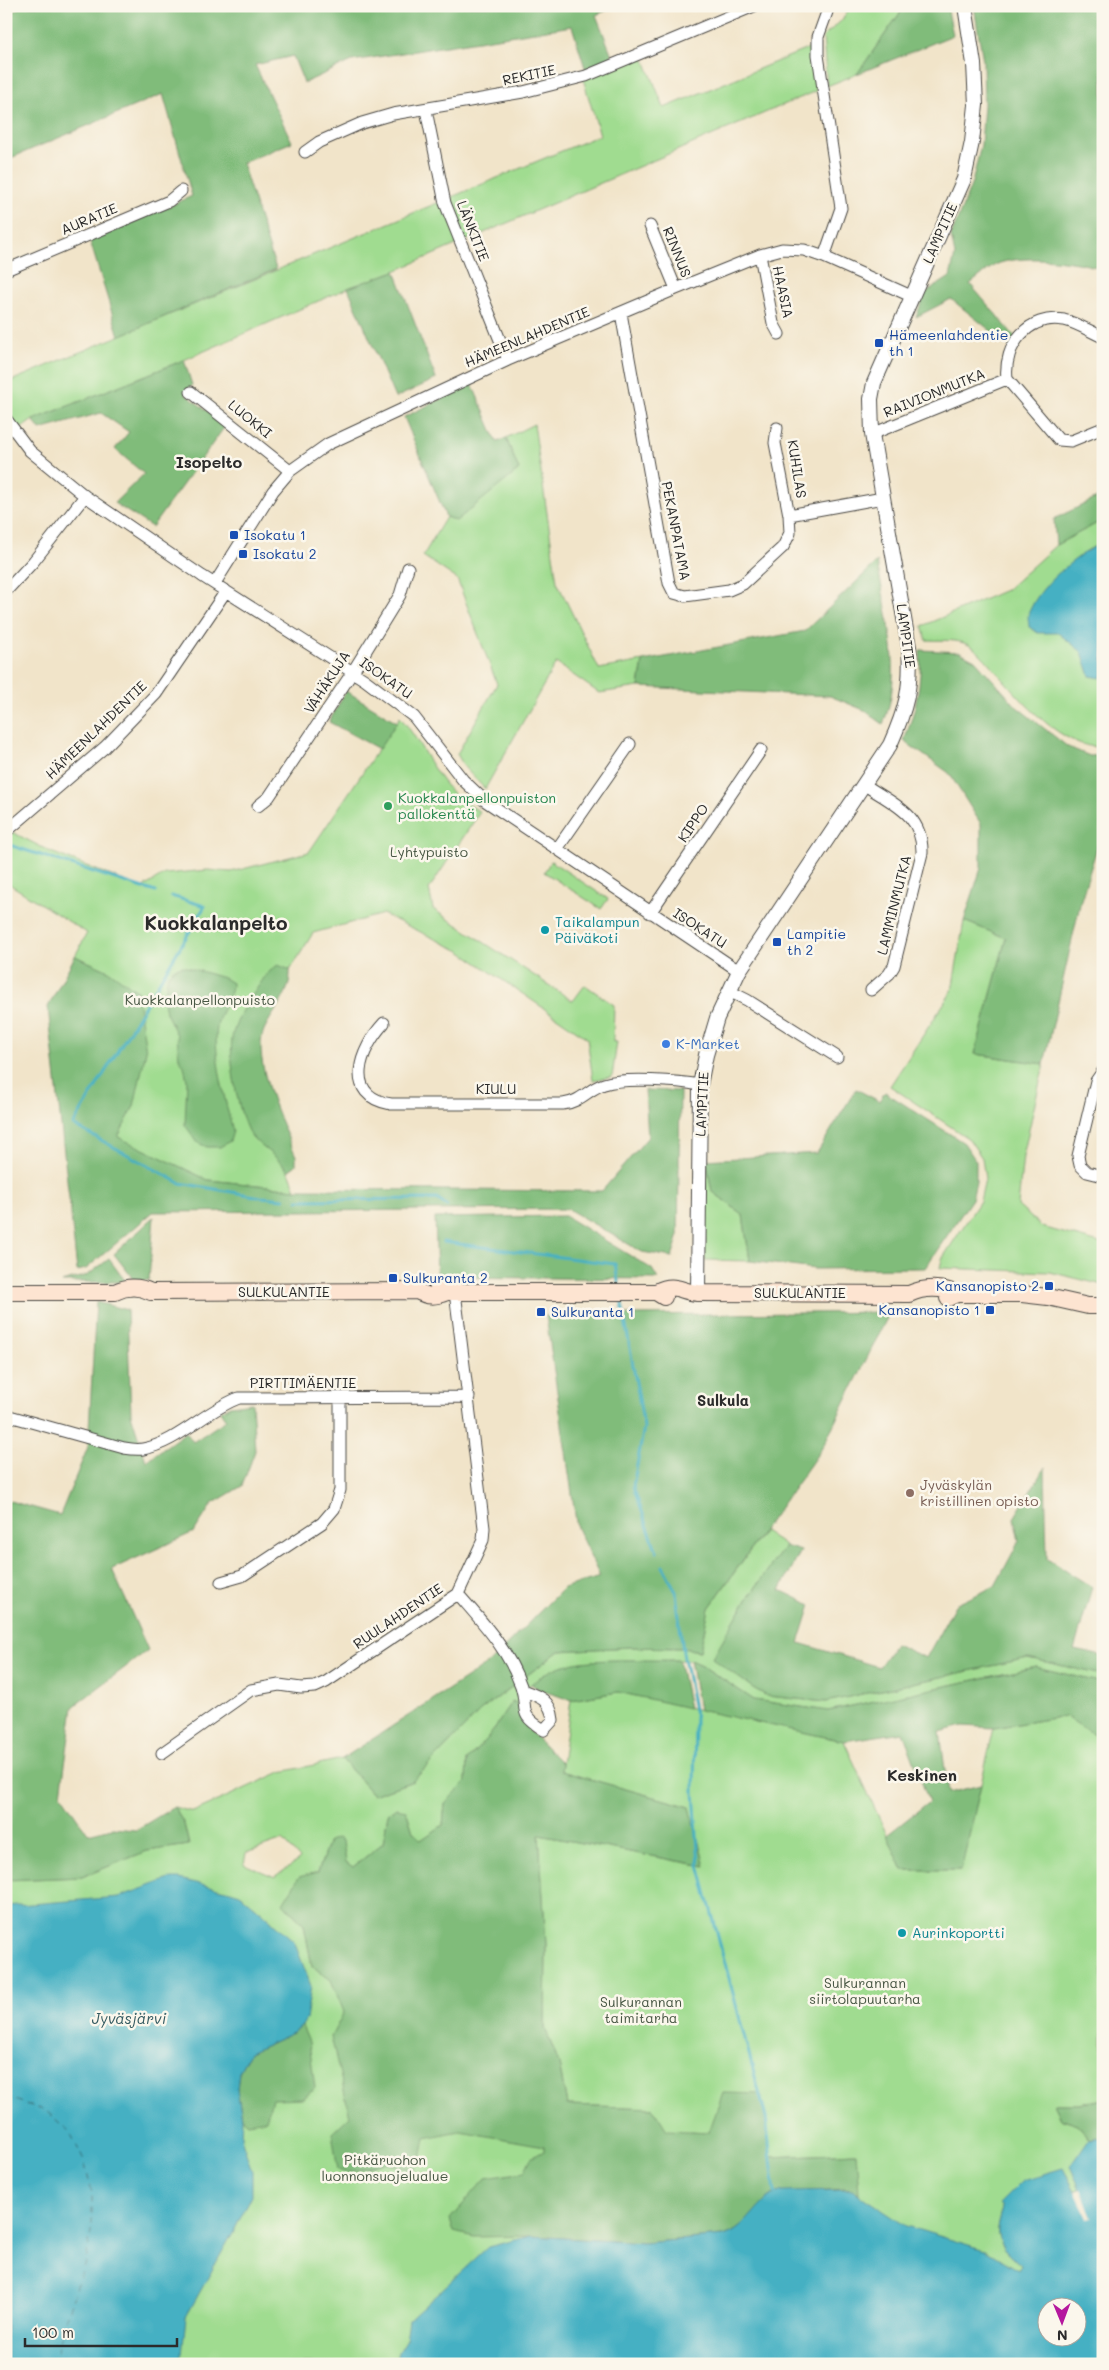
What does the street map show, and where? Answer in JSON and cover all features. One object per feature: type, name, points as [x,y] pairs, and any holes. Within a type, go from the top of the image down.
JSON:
[{"type":"main road","name":"SULKULANTIE","points":[[6,1292],[115,1292],[124,1297],[142,1297],[151,1292],[417,1291],[426,1296],[437,1296],[451,1292],[656,1292],[665,1288],[681,1288],[694,1293],[910,1294],[919,1299],[947,1299],[956,1294],[1030,1295],[1096,1306],[1095,1312],[1103,1314]]},
{"type":"street","name":"REKITIE","points":[[305,152],[319,142],[362,123],[393,114],[426,110],[523,92],[570,81],[616,64],[754,6]]},
{"type":"street","points":[[824,257],[840,208],[818,55],[818,37],[827,12],[826,6]]},
{"type":"street","name":"LAMPITIE","points":[[694,1293],[700,1085],[714,1027],[739,971],[865,785],[890,745],[905,712],[911,676],[909,647],[872,434],[871,399],[874,383],[961,185],[972,142],[976,105],[974,72],[965,6]]},
{"type":"street","name":"LÄNKITIE","points":[[426,110],[445,203],[508,360]]},
{"type":"street","name":"AURATIE","points":[[6,270],[169,202],[181,191]]},
{"type":"street","name":"RINNUS","points":[[650,226],[676,289]]},
{"type":"street","name":"HÄMEENLAHDENTIE","points":[[215,583],[273,491],[290,471],[328,444],[508,360],[676,289],[760,255],[782,250],[804,250],[911,296]]},
{"type":"street","name":"HAASIA","points":[[760,255],[773,323],[779,334]]},
{"type":"street","name":"PEKANPATAMA","points":[[621,313],[669,583],[674,593],[684,596],[693,595],[729,590],[743,584],[782,548],[790,533],[789,515]]},
{"type":"street","name":"RAIVIONMUTKA","points":[[1103,337],[1066,321],[1046,319],[1038,321],[1020,334],[1014,343],[1005,368],[1007,379],[1059,440],[1072,441],[1103,428]]},
{"type":"street","name":"RAIVIONMUTKA","points":[[872,434],[1007,379]]},
{"type":"street","name":"LUOKKI","points":[[191,392],[290,471]]},
{"type":"street","name":"ISOKATU","points":[[6,419],[30,452],[85,496],[352,673],[414,717],[464,780],[484,800],[739,971]]},
{"type":"street","name":"KUHILAS","points":[[777,428],[775,443],[789,515]]},
{"type":"street","points":[[6,590],[33,562],[85,496]]},
{"type":"street","points":[[789,515],[883,498]]},
{"type":"street","name":"VÄHÄKUJA","points":[[258,806],[270,797],[352,673],[400,595],[408,568]]},
{"type":"street","name":"HÄMEENLAHDENTIE","points":[[8,830],[105,746],[156,694],[226,591]]},
{"type":"street","points":[[557,849],[630,744]]},
{"type":"street","name":"KIPPO","points":[[650,913],[761,750]]},
{"type":"street","name":"LAMMINMUTKA","points":[[865,785],[910,815],[918,826],[922,838],[922,853],[894,966],[889,974],[871,990]]},
{"type":"street","points":[[729,991],[748,1000],[837,1057]]},
{"type":"street","name":"KIULU","points":[[384,1023],[373,1034],[364,1051],[359,1070],[366,1092],[378,1102],[391,1104],[563,1104],[574,1103],[604,1084],[617,1082],[688,1083],[700,1085]]},
{"type":"street","points":[[1103,1071],[1096,1081],[1078,1156],[1080,1165],[1087,1172],[1103,1176]]},
{"type":"street","name":"RUULAHDENTIE","points":[[162,1752],[251,1690],[279,1685],[302,1688],[315,1687],[326,1682],[458,1594],[483,1540],[484,1528],[469,1397],[451,1292]]},
{"type":"street","name":"PIRTTIMÄENTIE","points":[[6,1415],[124,1448],[142,1450],[160,1444],[226,1403],[239,1398],[469,1397]]},
{"type":"street","points":[[221,1582],[242,1576],[322,1523],[334,1509],[340,1490],[340,1399]]},
{"type":"street","points":[[458,1594],[512,1661],[522,1690]]},
{"type":"green space","points":[[21,6],[617,6],[596,15],[615,63],[587,74],[572,26],[352,61],[304,83],[293,56],[255,65],[292,142],[242,163],[276,269],[119,336],[90,241],[192,196],[163,94],[6,160],[6,17]]},
{"type":"green space","points":[[851,6],[905,6],[857,74],[827,86],[823,37],[841,21]]},
{"type":"green space","points":[[905,6],[947,6],[953,35],[857,74]]},
{"type":"green space","points":[[974,6],[1103,6],[1103,269],[1064,261],[1018,259],[995,265],[970,284],[1016,338],[1011,347],[951,299],[916,317],[925,293],[950,277],[955,255],[951,236],[972,183],[981,145],[984,105],[983,61]]},
{"type":"green space","points":[[812,47],[816,91],[395,271],[348,288],[184,360],[33,420],[6,439],[6,383],[600,135],[583,79],[643,55],[664,108]]},
{"type":"green space","points":[[395,271],[436,379],[395,398],[348,288]]},
{"type":"green space","points":[[184,360],[192,385],[185,394],[226,425],[152,527],[114,503],[144,474],[115,449],[129,432],[101,413],[40,430],[33,420]]},
{"type":"green space","points":[[472,384],[497,442],[506,438],[519,470],[456,521],[446,517],[404,417]]},
{"type":"green space","points":[[534,424],[557,582],[599,669],[643,661],[639,687],[599,693],[556,663],[485,789],[465,768],[457,754],[497,684],[457,579],[423,556],[446,517],[456,520],[519,470],[506,438]]},
{"type":"green space","points":[[1103,495],[1103,520],[1056,545],[1054,519]]},
{"type":"green space","points":[[1103,520],[1103,542],[1086,551],[1103,663],[1103,747],[1088,746],[1058,732],[1017,695],[982,655],[964,643],[926,640],[922,626],[1006,590],[1056,545]]},
{"type":"green space","points":[[877,562],[889,622],[893,664],[893,684],[883,724],[864,710],[830,696],[639,687],[643,661],[805,631]]},
{"type":"green space","points":[[920,650],[960,652],[975,660],[1017,707],[1068,747],[1090,756],[1103,755],[1103,828],[1081,900],[1044,1064],[975,1054],[1006,938],[964,921],[981,868],[981,824],[949,773],[904,741],[917,696],[920,674]]},
{"type":"green space","points":[[346,691],[397,722],[379,749],[329,722]]},
{"type":"green space","name":"Kuokkalanpellonpuisto","points":[[400,717],[431,764],[454,794],[480,812],[429,889],[433,909],[573,1001],[585,985],[614,1005],[613,1042],[617,1042],[612,1077],[593,1080],[587,1038],[460,951],[383,914],[313,933],[253,1031],[275,1154],[290,1174],[296,1189],[208,1180],[117,1137],[134,1106],[111,972],[75,956],[87,933],[6,882],[6,831],[8,830],[51,852],[142,888],[165,874],[208,870],[231,872],[309,852]]},
{"type":"green space","points":[[551,861],[608,899],[601,909],[544,872]]},
{"type":"green space","points":[[964,921],[1006,938],[975,1054],[1044,1064],[1023,1156],[1018,1206],[1042,1227],[1103,1244],[1103,1285],[1050,1272],[940,1268],[942,1259],[980,1201],[985,1179],[982,1158],[969,1139],[890,1086],[952,991]]},
{"type":"green space","points":[[75,956],[111,972],[137,991],[146,1051],[134,1106],[118,1137],[208,1180],[296,1189],[602,1191],[648,1137],[645,1090],[680,1091],[678,1238],[672,1257],[642,1252],[568,1209],[153,1212],[86,1269],[77,1271],[48,1007]]},
{"type":"green space","points":[[278,965],[290,970],[290,979],[285,994],[264,1030],[261,1043],[265,1075],[270,1093],[296,1156],[296,1165],[288,1171],[248,1131],[240,1110],[231,1052],[234,1030],[246,1004],[263,979]]},
{"type":"green space","points":[[183,966],[224,978],[232,983],[232,988],[218,1022],[216,1033],[220,1076],[233,1131],[230,1141],[220,1147],[207,1147],[198,1143],[185,1125],[187,1080],[184,1066],[179,1058],[177,1035],[166,1013],[164,1001],[168,974],[175,968]]},
{"type":"green space","points":[[856,1089],[879,1101],[885,1092],[964,1143],[976,1161],[976,1182],[972,1199],[925,1268],[815,1269],[750,1261],[743,1215],[712,1191],[706,1160],[817,1153]]},
{"type":"green space","points":[[706,1160],[712,1191],[743,1215],[750,1261],[705,1260]]},
{"type":"green space","points":[[565,1216],[652,1269],[658,1279],[437,1277],[435,1218]]},
{"type":"green space","points":[[154,1217],[149,1280],[135,1281],[114,1254]]},
{"type":"green space","points":[[109,1259],[126,1282],[61,1282],[88,1275]]},
{"type":"green space","points":[[96,1302],[127,1310],[131,1414],[146,1461],[186,1432],[193,1442],[226,1420],[220,1411],[230,1406],[252,1403],[255,1451],[242,1486],[212,1504],[194,1532],[112,1569],[148,1650],[73,1707],[61,1794],[88,1834],[112,1828],[136,1830],[174,1807],[184,1824],[189,1845],[147,1851],[82,1877],[6,1880],[6,1500],[60,1515],[88,1447]]},
{"type":"green space","points":[[890,1312],[822,1448],[709,1608],[700,1651],[682,1648],[630,1647],[559,1651],[480,1711],[413,1781],[373,1795],[342,1759],[489,1663],[563,1588],[600,1577],[577,1528],[546,1316]]},
{"type":"green space","points":[[1045,1467],[1047,1559],[1092,1587],[1074,1650],[1103,1656],[1103,1675],[1028,1658],[826,1702],[767,1696],[712,1658],[744,1604],[785,1546],[801,1551],[780,1590],[811,1605],[799,1643],[879,1667],[895,1644],[926,1658],[955,1605],[995,1586],[1019,1541],[1014,1518]]},
{"type":"green space","points":[[764,1531],[785,1546],[744,1604],[713,1658],[753,1688],[767,1696],[826,1702],[1028,1658],[1103,1675],[1103,1683],[1036,1667],[828,1711],[754,1700],[701,1665],[690,1660],[582,1662],[563,1667],[547,1674],[517,1694],[518,1705],[513,1701],[488,1738],[467,1760],[466,1782],[445,1803],[443,1825],[421,1840],[413,1832],[406,1810],[388,1814],[383,1843],[353,1867],[346,1863],[343,1842],[329,1841],[318,1872],[283,1903],[304,1925],[312,1966],[533,2123],[653,2108],[567,2105],[559,2064],[545,2028],[546,1945],[539,1835],[699,1865],[690,1807],[561,1771],[571,1700],[618,1692],[844,1741],[903,1870],[961,1870],[994,1728],[1066,1716],[1103,1741],[1103,2099],[1080,2104],[1053,2104],[1060,2118],[1078,2124],[1089,2139],[1103,2137],[1103,2232],[1080,2189],[1003,2209],[998,2235],[1003,2247],[1021,2265],[1019,2271],[985,2250],[559,2364],[124,2364],[271,1920],[240,1894],[6,1958],[6,1880],[82,1877],[147,1851],[189,1845],[184,1824],[174,1807],[193,1812],[281,1772],[342,1759],[373,1795],[413,1781],[480,1711],[559,1651],[630,1647],[682,1648],[700,1651],[709,1608]],"holes":[[[283,1840],[300,1859],[275,1877],[244,1864],[246,1853]],[[766,2118],[771,2157],[855,2153],[760,2206],[691,2131],[709,2132]]]},
{"type":"green space","points":[[606,1660],[679,1660],[689,1708],[618,1692],[571,1700],[540,1690],[531,1684],[556,1668],[577,1663]]},
{"type":"green space","points":[[690,1660],[701,1665],[754,1700],[828,1711],[1036,1667],[1103,1683],[1103,1741],[1065,1716],[994,1728],[963,1726],[940,1732],[948,1793],[981,1785],[961,1870],[903,1870],[887,1835],[929,1802],[903,1732],[844,1741],[699,1710]]},
{"type":"green space","points":[[513,1701],[518,1705],[531,1732],[562,1763],[561,1771],[690,1807],[705,1866],[539,1835],[546,1945],[545,2028],[559,2064],[567,2105],[653,2108],[667,2130],[709,2132],[723,2093],[761,2094],[771,2157],[856,2153],[859,2193],[845,2189],[775,2193],[738,2229],[723,2236],[643,2243],[531,2236],[474,2237],[454,2232],[450,2219],[486,2178],[524,2172],[531,2158],[544,2151],[544,2146],[460,2131],[425,2138],[421,2160],[413,2170],[385,2163],[347,2173],[338,2170],[332,2133],[350,2116],[331,2037],[344,2012],[331,1980],[312,1966],[304,1925],[283,1903],[299,1877],[318,1872],[329,1841],[338,1838],[343,1842],[346,1862],[353,1867],[383,1843],[388,1814],[396,1808],[406,1810],[413,1832],[421,1840],[443,1825],[445,1803],[466,1782],[467,1760],[488,1738]]},
{"type":"green space","points":[[302,2026],[309,2042],[315,2088],[304,2098],[272,2099],[266,2120],[248,2123],[242,2118],[237,2089],[239,2072],[249,2053],[295,2032]]},
{"type":"green space","points":[[1103,2099],[1103,2137],[1089,2139],[1078,2124],[1060,2118],[1053,2104],[1080,2104]]},
{"type":"water","points":[[1103,542],[1103,675],[1101,678],[1090,676],[1082,652],[1058,633],[1038,633],[1029,627],[1028,617],[1035,601],[1060,571],[1081,555]]},
{"type":"water","name":"Jyväsjärvi","points":[[169,1879],[179,1879],[240,1894],[294,1941],[311,1986],[306,2019],[302,2026],[295,2032],[249,2053],[239,2072],[237,2089],[242,2118],[241,2138],[252,2171],[252,2195],[186,2317],[181,2364],[6,2364],[6,1906],[119,1897]]},
{"type":"water","points":[[1103,2137],[1103,2364],[395,2364],[398,2352],[406,2339],[409,2320],[488,2247],[531,2236],[643,2243],[723,2236],[732,2233],[740,2227],[760,2205],[775,2194],[784,2191],[852,2190],[906,2226],[985,2250],[1019,2270],[1021,2265],[1003,2247],[998,2235],[1003,2209],[1000,2203],[1023,2180],[1063,2168],[1075,2191],[1080,2189],[1070,2166],[1089,2139]]},
{"type":"pier","points":[[1081,2189],[1092,2217],[1088,2218],[1075,2191]]},
{"type":"waterway","points":[[6,844],[156,892]]},
{"type":"waterway","points":[[171,896],[205,906],[73,1125],[180,1183],[261,1197],[284,1199]]},
{"type":"waterway","points":[[298,1200],[437,1199],[447,1206]]},
{"type":"waterway","points":[[443,1242],[615,1264],[619,1287]]},
{"type":"waterway","points":[[621,1298],[644,1427],[633,1487],[657,1552]]},
{"type":"waterway","points":[[663,1566],[676,1592],[683,1652],[695,1715],[694,1792],[699,1865],[766,2118],[775,2193]]},
{"type":"ferry route","points":[[6,2097],[46,2111],[70,2132],[84,2161],[92,2193],[92,2226],[86,2260],[65,2320],[55,2364]]},
{"type":"place","name":"Hämeenlahdentie th 1","points":[[879,343]]},
{"type":"place","name":"Isokatu 1","points":[[234,535]]},
{"type":"place","name":"Isokatu 2","points":[[243,554]]},
{"type":"place","name":"Kuokkalanpellonpuiston pallokenttä","points":[[388,806]]},
{"type":"place","name":"Taikalampun Päiväkoti","points":[[545,930]]},
{"type":"place","name":"Lampitie th 2","points":[[777,942]]},
{"type":"place","name":"K-Market","points":[[666,1044]]},
{"type":"place","name":"Sulkuranta 2","points":[[393,1278]]},
{"type":"place","name":"Kansanopisto 2","points":[[1049,1286]]},
{"type":"place","name":"Kansanopisto 1","points":[[990,1310]]},
{"type":"place","name":"Sulkuranta 1","points":[[541,1312]]},
{"type":"place","name":"Jyväskylän kristillinen opisto","points":[[910,1493]]},
{"type":"place","name":"Aurinkoportti","points":[[902,1933]]},
{"type":"district","name":"Isopelto","points":[[209,462]]},
{"type":"district","name":"Kuokkalanpelto","points":[[216,923]]},
{"type":"district","name":"Sulkula","points":[[723,1401]]},
{"type":"district","name":"Keskinen","points":[[922,1775]]},
{"type":"park label","name":"Lyhtypuisto","points":[[429,852]]},
{"type":"park label","name":"Sulkurannan siirtolapuutarha","points":[[865,1992]]},
{"type":"park label","name":"Sulkurannan taimitarha","points":[[641,2010]]},
{"type":"park label","name":"Pitkäruohon luonnonsuojelualue","points":[[385,2168]]}]
